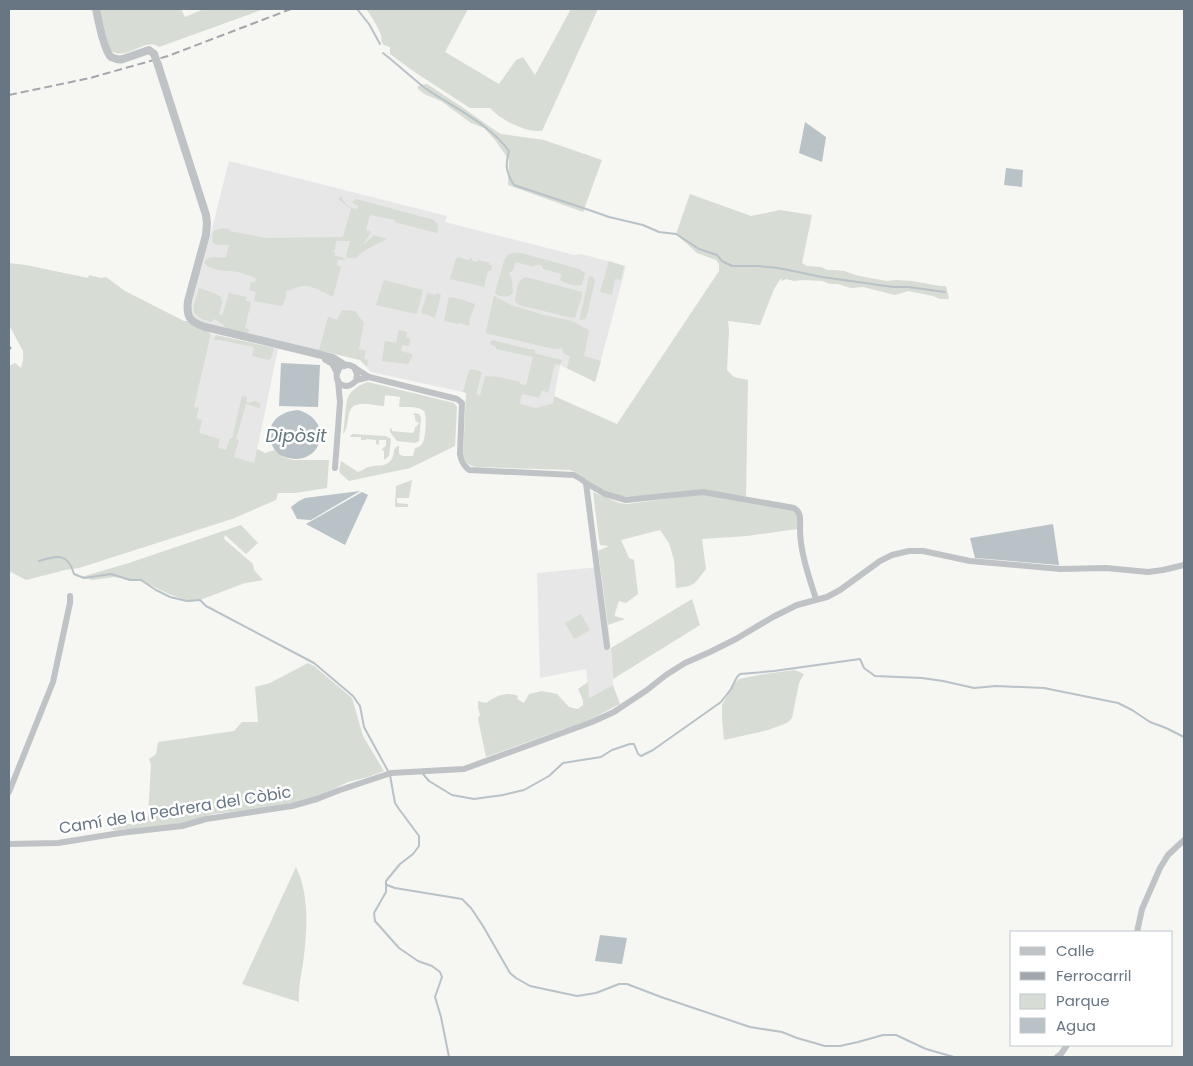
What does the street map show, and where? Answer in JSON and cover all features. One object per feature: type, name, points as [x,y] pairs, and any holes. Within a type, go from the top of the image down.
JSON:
[{"type":"street","points":[[96,9],[106,50],[113,58],[120,60],[149,50],[154,54],[158,65],[206,215],[206,235],[187,309],[190,318],[197,324],[333,358],[344,365],[350,365],[369,377],[457,399],[462,403],[461,460],[469,470],[574,475],[605,494],[626,500],[703,492],[794,508],[798,510],[801,516],[801,542],[816,599]]},
{"type":"street","points":[[318,354],[333,363],[337,371]]},
{"type":"street","points":[[335,468],[340,402],[336,377],[337,371],[344,365]]},
{"type":"street","points":[[354,368],[357,374],[356,381]]},
{"type":"street","points":[[340,402],[348,386],[369,377]]},
{"type":"street","points":[[338,381],[348,386]]},
{"type":"street","points":[[586,484],[606,646]]},
{"type":"street","name":"Camí de la Pedrera del Còbic","points":[[9,844],[58,842],[182,826],[206,819],[292,806],[391,773],[464,769],[592,722],[614,712],[647,690],[666,674],[685,663],[728,644],[797,605],[827,597],[892,554],[923,551],[970,561],[1148,572],[1184,565]]},
{"type":"street","points":[[9,792],[53,682],[70,596]]},
{"type":"street","points":[[1137,931],[1142,909],[1160,868],[1168,855],[1184,840]]},
{"type":"street","points":[[1057,1057],[1066,1046]]},
{"type":"shaded area","points":[[229,161],[447,216],[445,222],[574,255],[581,254],[626,266],[595,382],[560,365],[553,403],[536,408],[371,372],[360,360],[196,321],[190,310]]},
{"type":"shaded area","points":[[211,334],[278,349],[254,464],[219,452],[184,449]]},
{"type":"shaded area","points":[[600,567],[610,640],[613,685],[589,698],[586,669],[540,678],[537,573]]},
{"type":"green space","points":[[99,9],[181,9],[185,17],[204,9],[264,9],[159,47],[148,45],[129,52],[117,53],[110,50]]},
{"type":"green space","points":[[366,9],[468,9],[445,52],[499,84],[516,60],[523,57],[535,75],[571,9],[598,9],[542,131],[534,131],[503,119],[490,108],[470,108],[416,73],[390,54],[390,47],[382,43],[378,28]]},
{"type":"green space","points":[[427,84],[501,134],[544,140],[602,160],[583,212],[508,185],[509,160],[495,140],[484,128],[471,123],[441,101],[424,94],[417,88],[420,85]]},
{"type":"green space","points":[[690,194],[751,216],[780,210],[812,215],[802,263],[807,266],[844,271],[887,281],[912,281],[946,286],[949,299],[940,299],[908,291],[895,295],[863,287],[851,288],[822,281],[794,281],[786,279],[782,281],[781,278],[774,289],[760,325],[728,321],[727,370],[734,377],[748,380],[746,497],[717,493],[634,497],[617,496],[608,493],[570,470],[477,467],[467,463],[463,457],[466,393],[463,392],[469,370],[482,372],[476,394],[480,396],[485,376],[498,377],[526,385],[533,357],[496,349],[496,347],[490,344],[492,340],[535,350],[534,353],[562,360],[560,365],[555,364],[548,393],[542,390],[539,398],[523,394],[520,404],[536,408],[553,403],[554,396],[617,424],[719,271],[719,264],[716,260],[697,253],[676,234]]},
{"type":"green space","points":[[341,196],[347,204],[356,209],[359,206],[352,202],[356,199],[434,220],[438,225],[437,233],[398,223],[395,220],[370,215],[366,230],[371,232],[363,245],[374,235],[387,239],[356,258],[348,258],[346,256],[350,241],[336,241],[335,250],[333,251],[335,256],[346,260],[338,260],[337,265],[341,267],[333,297],[322,291],[302,286],[286,291],[283,305],[281,306],[254,301],[256,292],[249,290],[251,282],[255,282],[256,278],[238,272],[213,269],[204,263],[211,258],[226,257],[229,245],[213,243],[212,236],[214,231],[222,228],[266,238],[343,237],[351,209],[338,199]]},
{"type":"green space","points":[[521,253],[579,269],[585,273],[582,285],[565,283],[560,280],[562,274],[543,269],[540,265],[534,265],[534,267],[516,262],[513,270],[509,273],[512,280],[513,293],[509,296],[498,295],[495,293],[504,261],[508,255]]},
{"type":"green space","points":[[459,255],[460,258],[469,260],[472,258],[472,261],[477,262],[478,260],[492,265],[491,271],[488,271],[484,287],[450,279],[456,258],[459,258]]},
{"type":"green space","points":[[609,261],[624,266],[621,280],[615,279],[612,295],[600,292]]},
{"type":"green space","points":[[9,263],[88,278],[89,275],[101,278],[106,277],[125,291],[184,321],[193,321],[211,334],[194,407],[199,408],[196,418],[202,420],[199,433],[220,439],[218,447],[226,450],[230,438],[232,439],[242,396],[247,397],[246,402],[255,401],[260,403],[260,408],[246,404],[236,439],[239,440],[234,457],[254,463],[257,449],[265,453],[275,450],[283,457],[293,460],[329,460],[327,488],[295,493],[278,493],[276,500],[232,519],[79,568],[26,580],[9,571],[9,366],[15,363],[21,368],[23,351],[9,325]]},
{"type":"green space","points":[[592,276],[595,281],[586,319],[580,320],[589,277]]},
{"type":"green space","points":[[526,277],[582,292],[575,318],[519,305],[515,301],[517,289],[521,280]]},
{"type":"green space","points":[[384,280],[423,290],[417,314],[376,305]]},
{"type":"green space","points":[[199,288],[221,297],[222,303],[219,314],[222,316],[229,293],[247,297],[246,301],[251,302],[245,328],[249,329],[248,333],[225,328],[216,320],[213,319],[212,322],[204,320],[195,314],[194,306]]},
{"type":"green space","points":[[427,293],[441,295],[435,318],[421,313]]},
{"type":"green space","points":[[494,296],[511,305],[572,321],[587,329],[589,331],[584,356],[601,361],[595,382],[567,368],[570,356],[564,354],[562,348],[555,349],[486,333]]},
{"type":"green space","points":[[449,297],[475,304],[469,326],[444,321]]},
{"type":"green space","points":[[342,310],[355,311],[364,323],[359,349],[366,351],[364,359],[368,360],[367,367],[360,360],[319,350],[328,317],[337,320]]},
{"type":"green space","points":[[399,330],[407,332],[406,337],[410,338],[409,346],[402,345],[401,351],[412,354],[412,357],[408,364],[382,361],[385,341],[396,343]]},
{"type":"green space","points":[[216,335],[274,348],[271,358],[269,360],[252,356],[254,347],[214,340]]},
{"type":"green space","points":[[368,382],[454,403],[457,407],[455,446],[410,468],[349,481],[339,472],[341,461],[358,472],[368,467],[384,465],[391,460],[398,446],[399,454],[413,456],[415,448],[421,445],[424,438],[426,422],[424,411],[416,408],[399,407],[400,397],[385,395],[384,406],[360,404],[352,408],[349,412],[346,429],[343,434],[348,397],[351,392]]},
{"type":"green space","points":[[414,413],[419,414],[421,418],[419,441],[415,443],[397,441],[390,432],[390,428],[392,431],[414,432],[415,427],[419,423],[415,420]]},
{"type":"green space","points":[[352,434],[386,436],[391,439],[389,456],[384,460],[384,451],[382,450],[386,446],[386,440],[379,440],[379,445],[376,444],[376,440],[361,440],[361,437],[350,437]]},
{"type":"green space","points":[[412,480],[409,498],[397,498],[397,503],[408,504],[408,507],[395,507],[396,486]]},
{"type":"green space","points":[[593,492],[619,503],[627,504],[704,494],[791,509],[798,515],[797,529],[747,536],[702,539],[706,569],[694,583],[676,588],[674,560],[669,543],[660,530],[621,540],[629,558],[634,560],[638,594],[626,603],[619,601],[615,616],[625,619],[608,625],[598,551],[609,546],[600,545]]},
{"type":"green space","points":[[241,525],[258,543],[246,554],[225,535],[224,539],[253,564],[254,570],[263,580],[245,583],[190,602],[142,581],[114,577],[92,580],[81,577],[129,563]]},
{"type":"green space","points":[[692,599],[700,625],[613,679],[611,648]]},
{"type":"green space","points":[[581,614],[590,630],[574,639],[565,623]]},
{"type":"green space","points":[[308,663],[352,698],[363,736],[384,771],[348,782],[317,797],[275,807],[213,814],[180,824],[113,830],[111,824],[134,824],[145,821],[148,817],[151,765],[149,759],[156,754],[158,742],[234,731],[242,722],[258,722],[255,687],[270,683]]},
{"type":"green space","points":[[795,670],[804,674],[799,683],[792,718],[787,723],[768,730],[724,740],[722,705],[739,679]]},
{"type":"green space","points":[[588,682],[589,698],[613,685],[620,704],[589,720],[486,757],[478,719],[480,715],[478,701],[486,703],[497,696],[509,694],[518,696],[517,699],[524,703],[529,694],[542,691],[557,694],[569,707],[578,709],[583,705],[583,700],[578,689]]},
{"type":"green space","points":[[296,867],[304,890],[306,914],[306,939],[299,987],[299,1002],[242,984]]},
{"type":"water","points":[[805,122],[826,137],[822,162],[799,153]]},
{"type":"water","points":[[1006,168],[1023,170],[1022,187],[1004,185]]},
{"type":"water","name":"Dipòsit","points":[[281,363],[320,365],[318,407],[279,406]]},
{"type":"water","name":"Dipòsit","points":[[298,410],[310,416],[317,423],[320,432],[320,441],[316,449],[300,459],[282,456],[278,453],[273,447],[270,433],[274,421],[278,417],[290,411]]},
{"type":"water","points":[[360,491],[311,520],[297,519],[291,507],[305,498]]},
{"type":"water","points":[[362,492],[368,495],[345,545],[306,524]]},
{"type":"water","points":[[1053,524],[1059,565],[975,558],[970,538]]},
{"type":"water","points":[[600,935],[627,938],[622,964],[595,961]]},
{"type":"waterway","points":[[357,9],[369,24],[380,44]]},
{"type":"waterway","points":[[383,53],[425,88],[470,116],[500,141],[509,151],[507,169],[514,185],[609,217],[643,225],[659,232],[676,234],[699,249],[717,255],[722,261],[732,266],[778,268],[822,277],[945,292]]},
{"type":"waterway","points":[[39,561],[61,557],[69,562],[74,574],[84,578],[111,574],[130,580],[141,580],[170,597],[187,601],[200,600],[206,606],[314,663],[353,696],[360,706],[364,727],[388,771]]},
{"type":"waterway","points":[[423,774],[429,781],[452,795],[474,799],[524,790],[549,776],[563,763],[601,757],[612,750],[630,744],[634,744],[638,754],[641,756],[653,750],[721,702],[740,674],[860,659],[864,668],[875,676],[922,678],[974,688],[996,686],[1044,688],[1118,703],[1150,722],[1184,737]]},
{"type":"waterway","points":[[390,775],[395,803],[419,836],[419,846],[386,881],[386,892],[374,913],[375,921],[399,948],[418,961],[432,966],[440,972],[442,977],[435,997],[449,1057]]},
{"type":"waterway","points":[[387,885],[462,899],[471,908],[483,926],[510,973],[530,986],[577,996],[596,993],[619,984],[627,984],[750,1027],[782,1032],[825,1046],[840,1046],[883,1035],[896,1035],[926,1049],[954,1057]]},
{"type":"railway","points":[[9,95],[90,78],[168,56],[291,9]]}]
